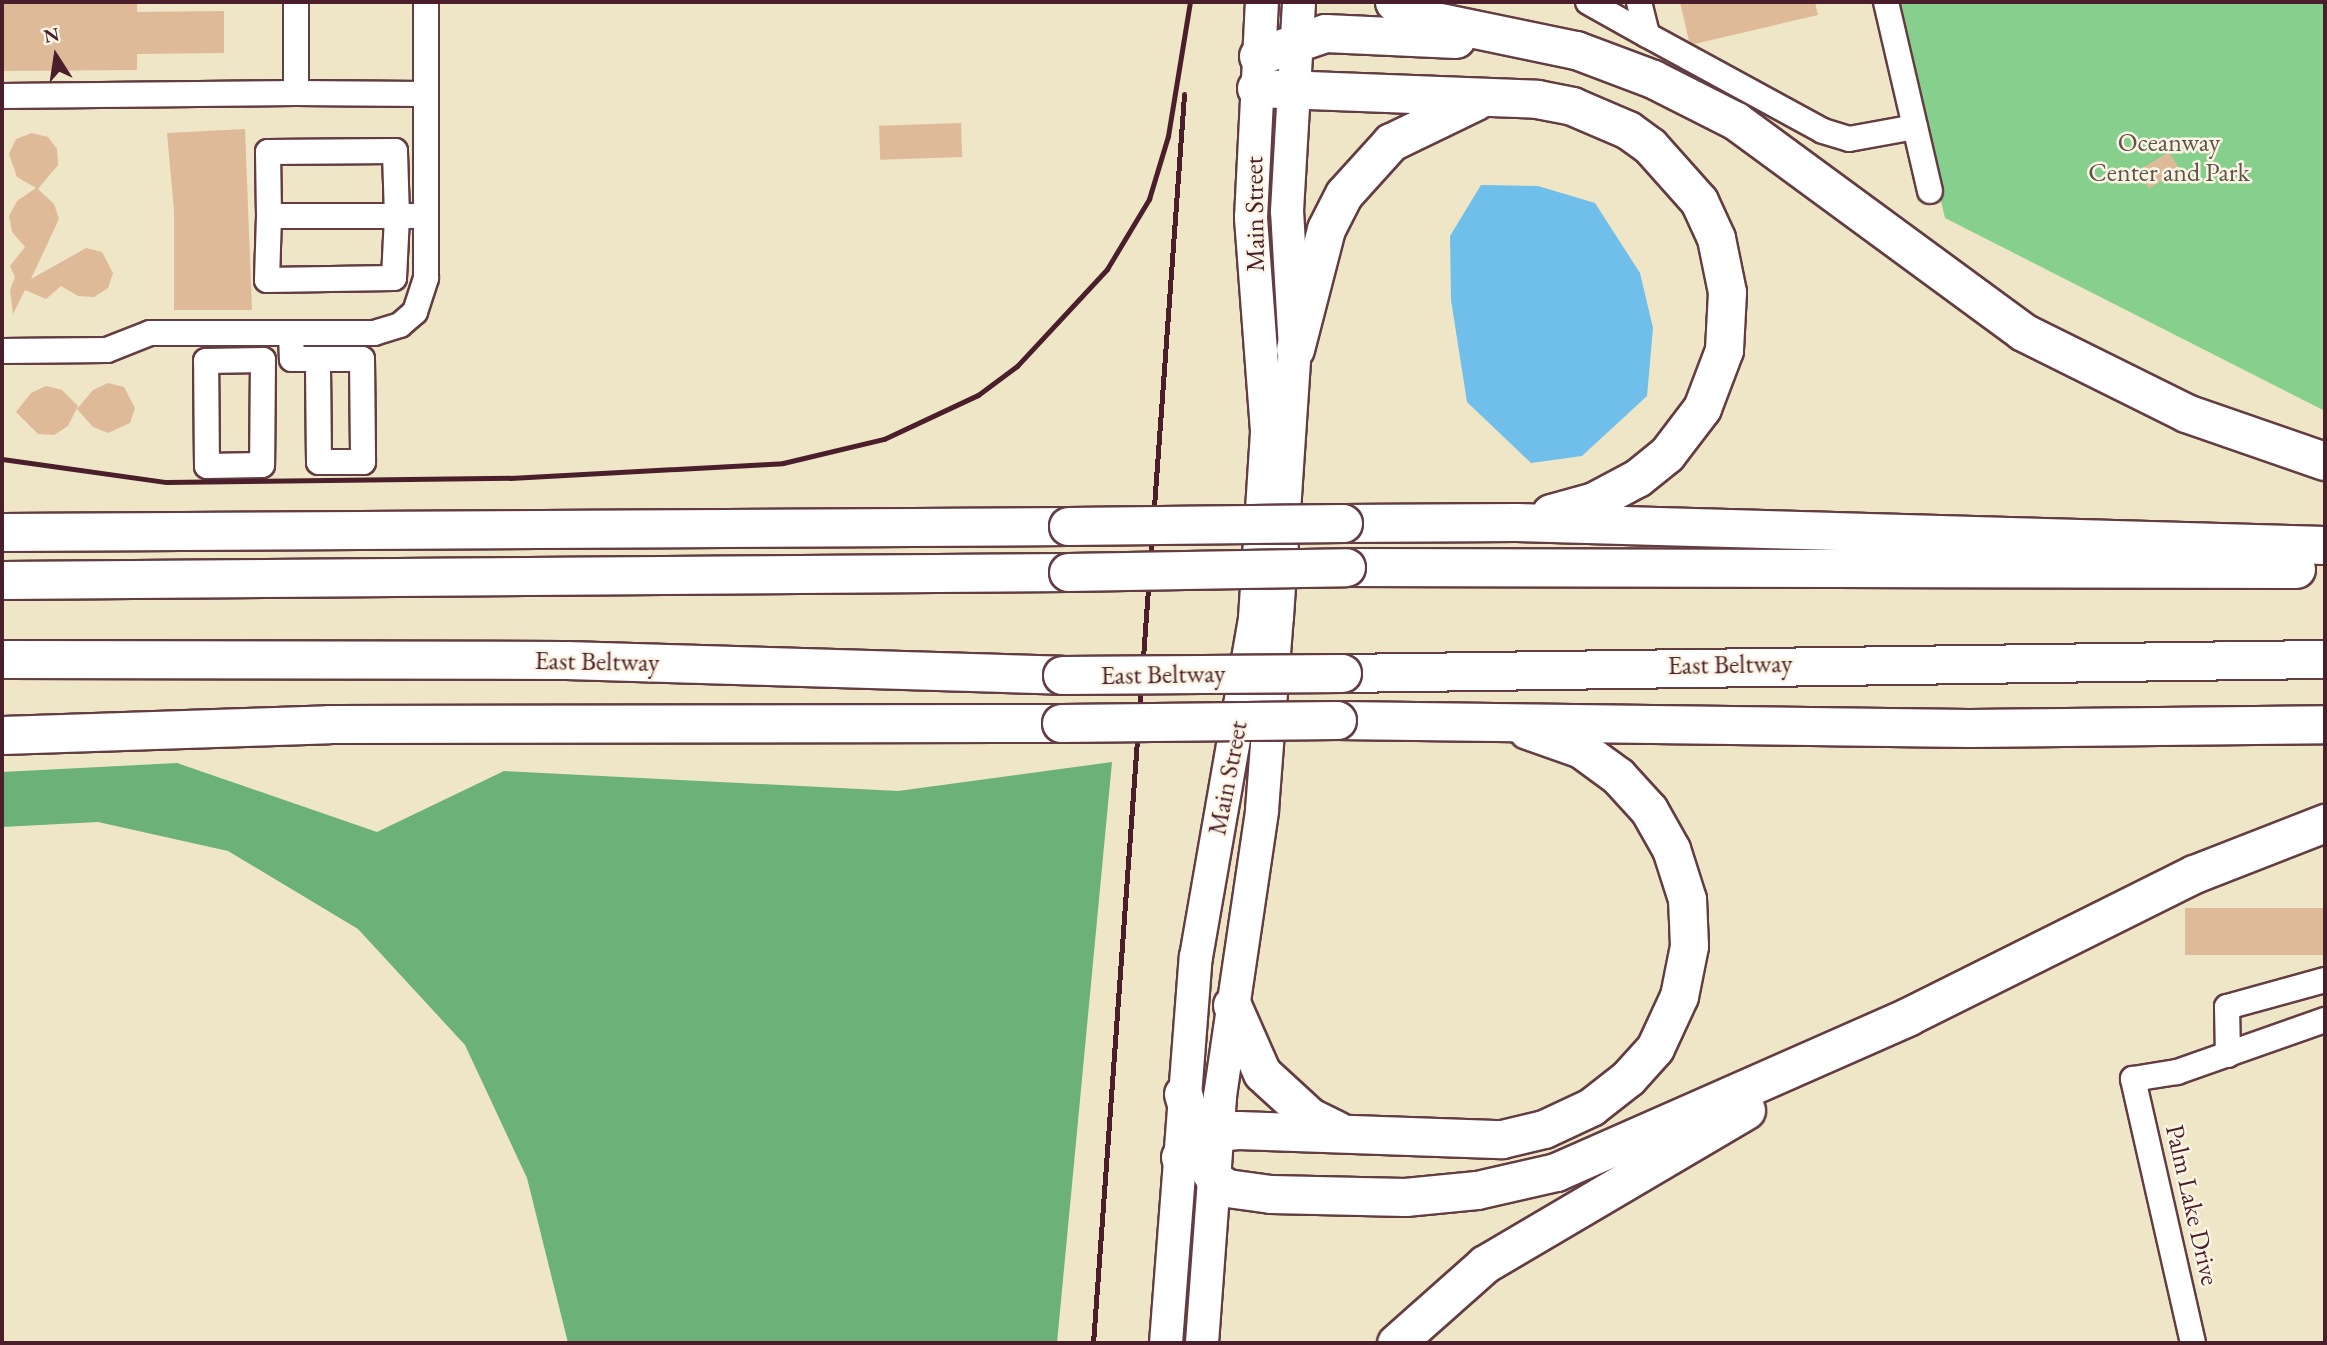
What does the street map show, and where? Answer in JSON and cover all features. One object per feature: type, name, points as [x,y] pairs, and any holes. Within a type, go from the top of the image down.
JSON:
[{"type":"highway","points":[[1394,2],[1431,20],[1576,50],[1653,79],[1736,121],[2024,332],[2186,413],[2325,461]]},
{"type":"highway","points":[[1516,522],[1594,501],[1637,478],[1667,454],[1702,408],[1724,350],[1727,292],[1716,238],[1699,201],[1650,146],[1628,130],[1572,106],[1537,99],[1292,88],[1257,72],[1295,43],[1325,33],[1576,50]]},
{"type":"highway","points":[[1295,349],[1326,229],[1344,194],[1391,142],[1419,125],[1486,97]]},
{"type":"highway","points":[[2,532],[1516,522],[2325,545]]},
{"type":"highway","points":[[2,580],[1068,572],[1346,567],[2325,569]]},
{"type":"highway","points":[[2,678],[341,657]]},
{"type":"highway","name":"East Beltway","points":[[2,659],[341,657],[1062,676],[2325,659]]},
{"type":"highway","points":[[1197,1144],[1338,1130],[1458,1140],[1503,1139],[1544,1129],[1591,1107],[1628,1078],[1655,1048],[1679,996],[1689,946],[1687,899],[1671,849],[1649,810],[1618,776],[1581,749],[1489,719]]},
{"type":"highway","points":[[2,735],[329,724],[1061,723],[1489,719],[1969,728],[2325,724]]},
{"type":"highway","points":[[1183,1094],[1197,1144],[1214,1181],[1227,1188],[1271,1194],[1405,1197],[1477,1190],[1556,1172],[1909,1016],[2194,874],[2325,823]]},
{"type":"highway","points":[[1232,1006],[1262,1073],[1310,1117],[1338,1130]]},
{"type":"highway","points":[[1396,1343],[1485,1264],[1909,1016]]},
{"type":"main road","name":"Main Street","points":[[1183,1094],[1207,876],[1236,748],[1255,618],[1267,431],[1251,218],[1262,2]]},
{"type":"main road","name":"Main Street","points":[[1166,1343],[1197,1144],[1232,1006],[1248,923],[1262,810],[1295,349],[1287,211],[1298,2]]},
{"type":"main road","points":[[1202,1343],[1214,1181]]},
{"type":"street","points":[[296,2],[296,93]]},
{"type":"street","points":[[2,351],[107,350],[150,332],[373,333],[400,325],[415,313],[426,278],[423,93],[426,2]]},
{"type":"street","points":[[1588,2],[1823,131],[1849,139],[1914,127]]},
{"type":"street","points":[[1639,2],[1647,35]]},
{"type":"street","points":[[1886,2],[1930,191]]},
{"type":"street","points":[[2,96],[423,93]]},
{"type":"street","points":[[395,151],[397,216],[394,278],[267,280],[268,152],[395,151]]},
{"type":"street","points":[[269,216],[425,216]]},
{"type":"street","points":[[291,333],[292,359]]},
{"type":"street","points":[[262,360],[262,465],[207,466],[206,361],[292,359],[318,359]]},
{"type":"street","points":[[2325,980],[2227,1007],[2228,1055],[2325,1020]]},
{"type":"street","name":"Palm Lake Drive","points":[[2193,1343],[2133,1079],[2178,1072],[2228,1055]]},
{"type":"green space","name":"Oceanway Center and Park","points":[[1894,2],[2325,2],[2325,411],[1945,218]]},
{"type":"green space","points":[[1112,762],[1057,1343],[568,1343],[527,1178],[465,1045],[358,929],[228,851],[98,822],[2,827],[2,772],[177,763],[377,832],[504,771],[898,791]]},
{"type":"water","points":[[1481,185],[1538,186],[1595,203],[1640,273],[1653,328],[1647,396],[1582,456],[1531,463],[1467,402],[1451,300],[1450,236]]},
{"type":"building","points":[[2,2],[137,2],[137,12],[224,11],[224,53],[137,54],[137,70],[2,71]]},
{"type":"building","points":[[1680,2],[1815,2],[1818,15],[1694,44],[1689,41]]},
{"type":"building","points":[[961,123],[962,157],[880,160],[879,126]]},
{"type":"building","points":[[245,129],[252,310],[174,310],[174,211],[167,133]]},
{"type":"building","points":[[32,133],[48,137],[57,149],[58,165],[38,189],[54,204],[59,219],[31,279],[86,248],[102,252],[113,273],[108,288],[94,297],[78,296],[61,286],[46,299],[25,290],[13,314],[10,290],[15,277],[10,266],[25,247],[12,232],[9,216],[17,201],[36,188],[17,177],[9,154],[16,139]]},
{"type":"building","points":[[2169,152],[2180,170],[2149,189],[2138,171]]},
{"type":"building","points":[[108,383],[124,387],[135,408],[130,423],[108,433],[93,427],[77,409],[93,390]]},
{"type":"building","points":[[46,386],[62,390],[78,406],[68,426],[54,435],[38,434],[16,412],[31,393]]},
{"type":"building","points":[[2185,908],[2325,908],[2325,955],[2185,955]]},
{"type":"railway","points":[[2,459],[166,482],[510,478],[783,463],[884,439],[978,395],[1017,366],[1107,269],[1149,199],[1168,136],[1190,2]]},
{"type":"railway","points":[[1093,1343],[1184,94]]}]
